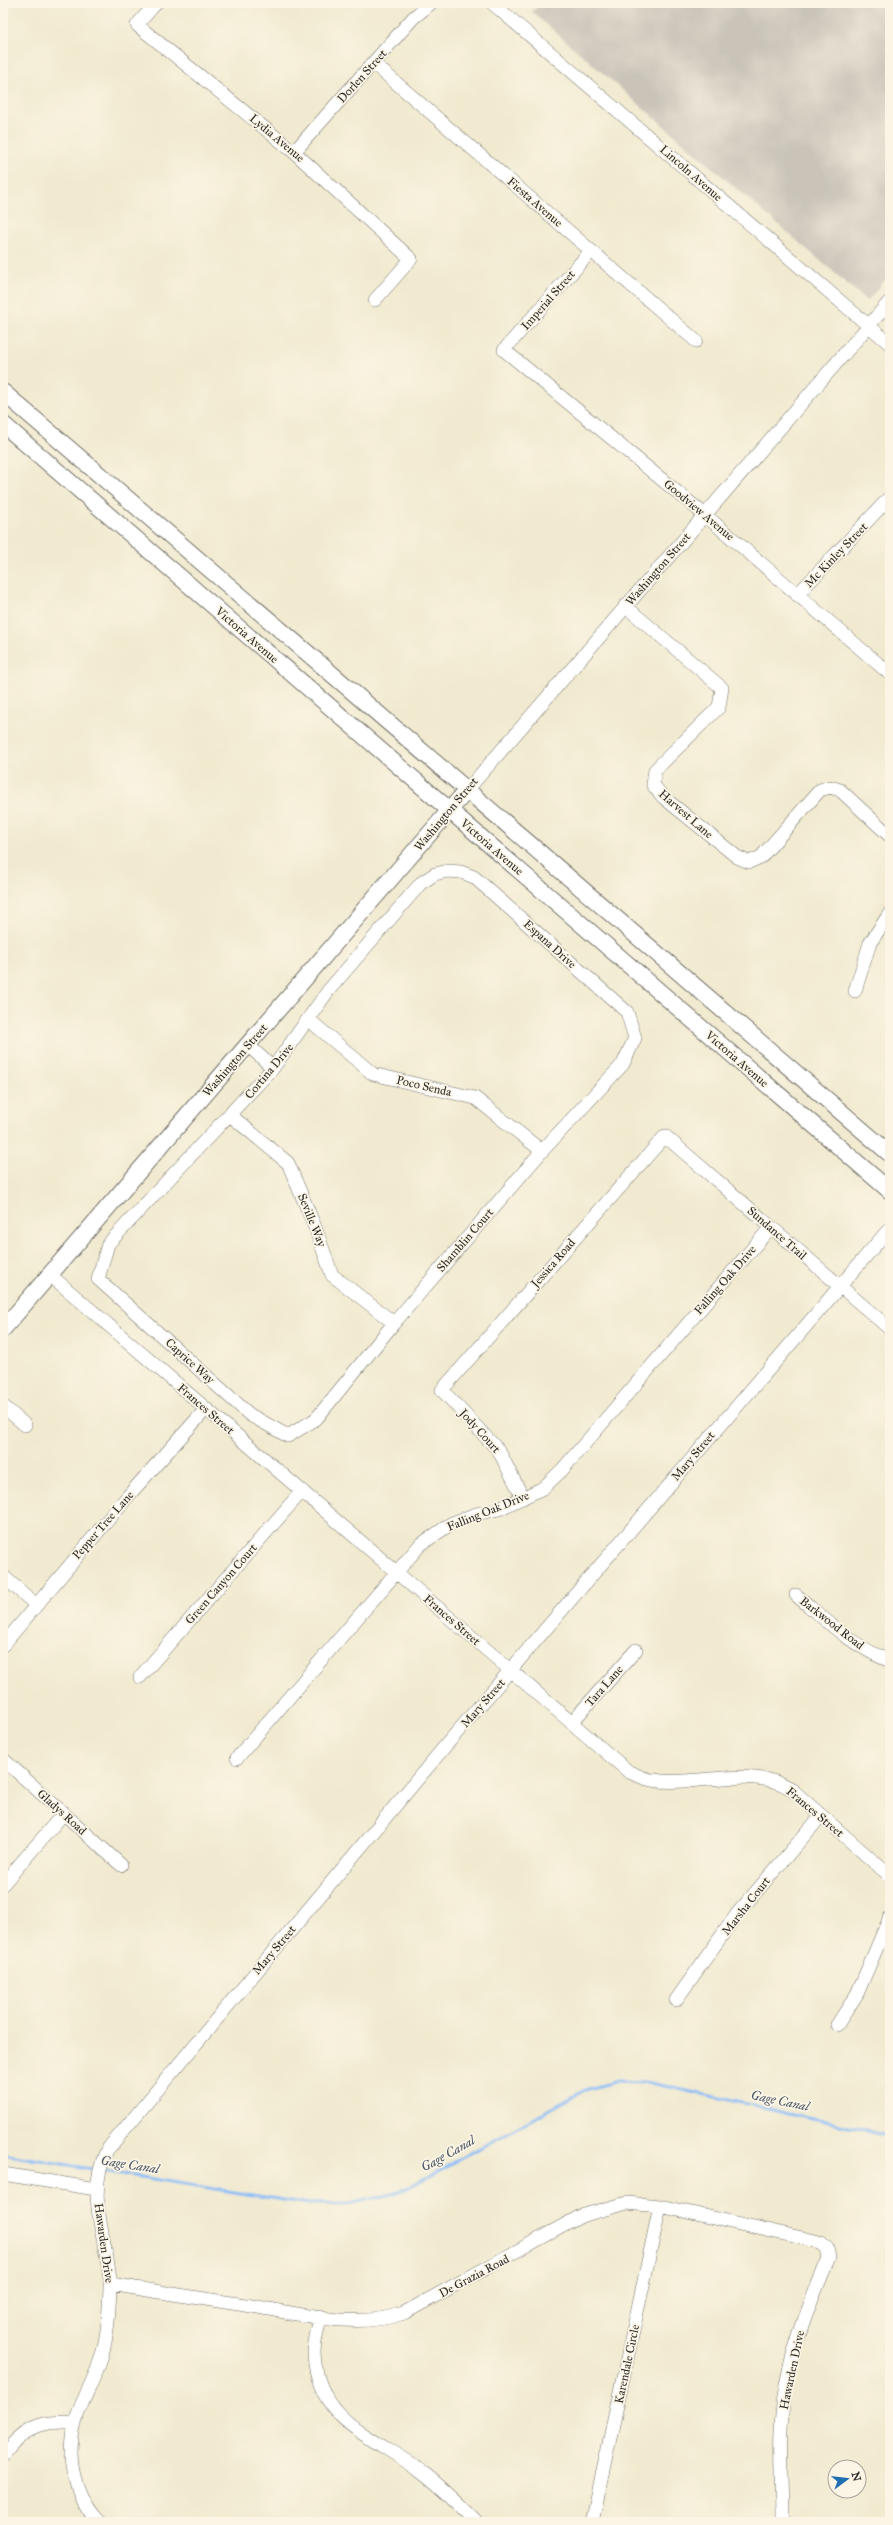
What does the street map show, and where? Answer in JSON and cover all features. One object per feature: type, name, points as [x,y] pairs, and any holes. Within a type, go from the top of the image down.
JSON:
[{"type":"main road","name":"Victoria Avenue","points":[[3,392],[394,729],[468,789],[890,1154]]},
{"type":"main road","name":"Victoria Avenue","points":[[3,424],[890,1191]]},
{"type":"main road","name":"Washington Street","points":[[3,1329],[468,789]]},
{"type":"street","name":"Lydia Avenue","points":[[156,3],[137,24],[294,152],[411,259],[375,300]]},
{"type":"street","name":"Dorlen Street","points":[[294,152],[413,18],[432,3]]},
{"type":"street","name":"Lincoln Avenue","points":[[492,3],[890,344]]},
{"type":"street","name":"Fiesta Avenue","points":[[373,63],[696,341]]},
{"type":"street","name":"Imperial Street","points":[[504,350],[592,251]]},
{"type":"street","name":"Washington Street","points":[[468,789],[890,301]]},
{"type":"street","name":"Goodview Avenue","points":[[504,350],[705,515],[890,674]]},
{"type":"street","name":"Mc Kinley Street","points":[[798,595],[887,505]]},
{"type":"street","name":"Harvest Lane","points":[[625,606],[722,688],[719,707],[655,770],[653,785],[663,797],[737,857],[749,862],[761,858],[820,790],[830,787],[840,790],[890,836]]},
{"type":"street","name":"Cortina Drive","points":[[98,1278],[108,1244],[273,1068],[328,991],[421,884],[435,874],[448,871]]},
{"type":"street","name":"Espana Drive","points":[[448,871],[461,872],[474,877],[626,1012],[635,1038]]},
{"type":"street","points":[[855,991],[870,943],[890,913]]},
{"type":"street","name":"Poco Senda","points":[[308,1019],[373,1074],[475,1098],[542,1151]]},
{"type":"street","name":"Shamblin Court","points":[[288,1436],[316,1419],[394,1324],[542,1151],[623,1064],[635,1038]]},
{"type":"street","points":[[248,1045],[273,1068]]},
{"type":"street","name":"Seville Way","points":[[230,1115],[288,1163],[315,1227],[332,1275],[394,1324]]},
{"type":"street","name":"Sundance Trail","points":[[665,1136],[890,1329]]},
{"type":"street","name":"Jessica Road","points":[[442,1390],[665,1136]]},
{"type":"street","name":"Falling Oak Drive","points":[[237,1758],[420,1545],[445,1527],[476,1514],[499,1509],[543,1488],[562,1470],[771,1227]]},
{"type":"street","name":"Mary Street","points":[[97,2184],[101,2162],[114,2140],[839,1285],[890,1228]]},
{"type":"street","name":"Frances Street","points":[[49,1274],[629,1772],[651,1780],[684,1781],[754,1777],[775,1780],[790,1788],[890,1876]]},
{"type":"street","name":"Caprice Way","points":[[98,1278],[250,1415],[288,1436]]},
{"type":"street","name":"Jody Court","points":[[442,1390],[499,1451],[524,1498]]},
{"type":"street","points":[[3,1406],[26,1425]]},
{"type":"street","name":"Pepper Tree Lane","points":[[3,1645],[35,1604],[206,1409]]},
{"type":"street","name":"Green Canyon Court","points":[[140,1677],[302,1491]]},
{"type":"street","points":[[3,1576],[35,1604]]},
{"type":"street","name":"Barkwood Road","points":[[796,1595],[848,1639],[876,1656],[890,1661]]},
{"type":"street","name":"Tara Lane","points":[[572,1722],[636,1650]]},
{"type":"street","name":"Gladys Road","points":[[3,1759],[121,1865]]},
{"type":"street","points":[[3,1884],[64,1813]]},
{"type":"street","name":"Marsha Court","points":[[676,2000],[737,1914],[821,1816]]},
{"type":"street","points":[[837,2025],[858,1994],[890,1917]]},
{"type":"street","name":"Hawarden Drive","points":[[3,2174],[97,2184],[111,2284],[108,2327],[100,2363],[73,2423],[71,2454],[76,2478],[83,2500],[99,2522]]},
{"type":"street","name":"De Grazia Road","points":[[111,2284],[320,2317],[364,2322],[386,2320],[404,2313],[581,2216],[627,2203],[660,2206],[820,2242],[827,2248]]},
{"type":"street","name":"Karendale Circle","points":[[592,2522],[660,2206]]},
{"type":"street","name":"Hawarden Drive","points":[[782,2522],[781,2458],[786,2386],[802,2322],[829,2258],[827,2248]]},
{"type":"street","points":[[320,2317],[314,2352],[316,2372],[324,2397],[342,2420],[421,2471],[477,2522]]},
{"type":"street","points":[[3,2456],[14,2441],[36,2426],[56,2421],[73,2423]]},
{"type":"shaded area","points":[[540,3],[890,3],[890,274],[867,301],[532,12]]},
{"type":"waterway","name":"Gage Canal","points":[[103,2171],[309,2204],[349,2204],[392,2194],[409,2187],[585,2090],[617,2081],[646,2082],[890,2135]]},
{"type":"waterway","name":"Gage Canal","points":[[3,2154],[98,2170]]}]
